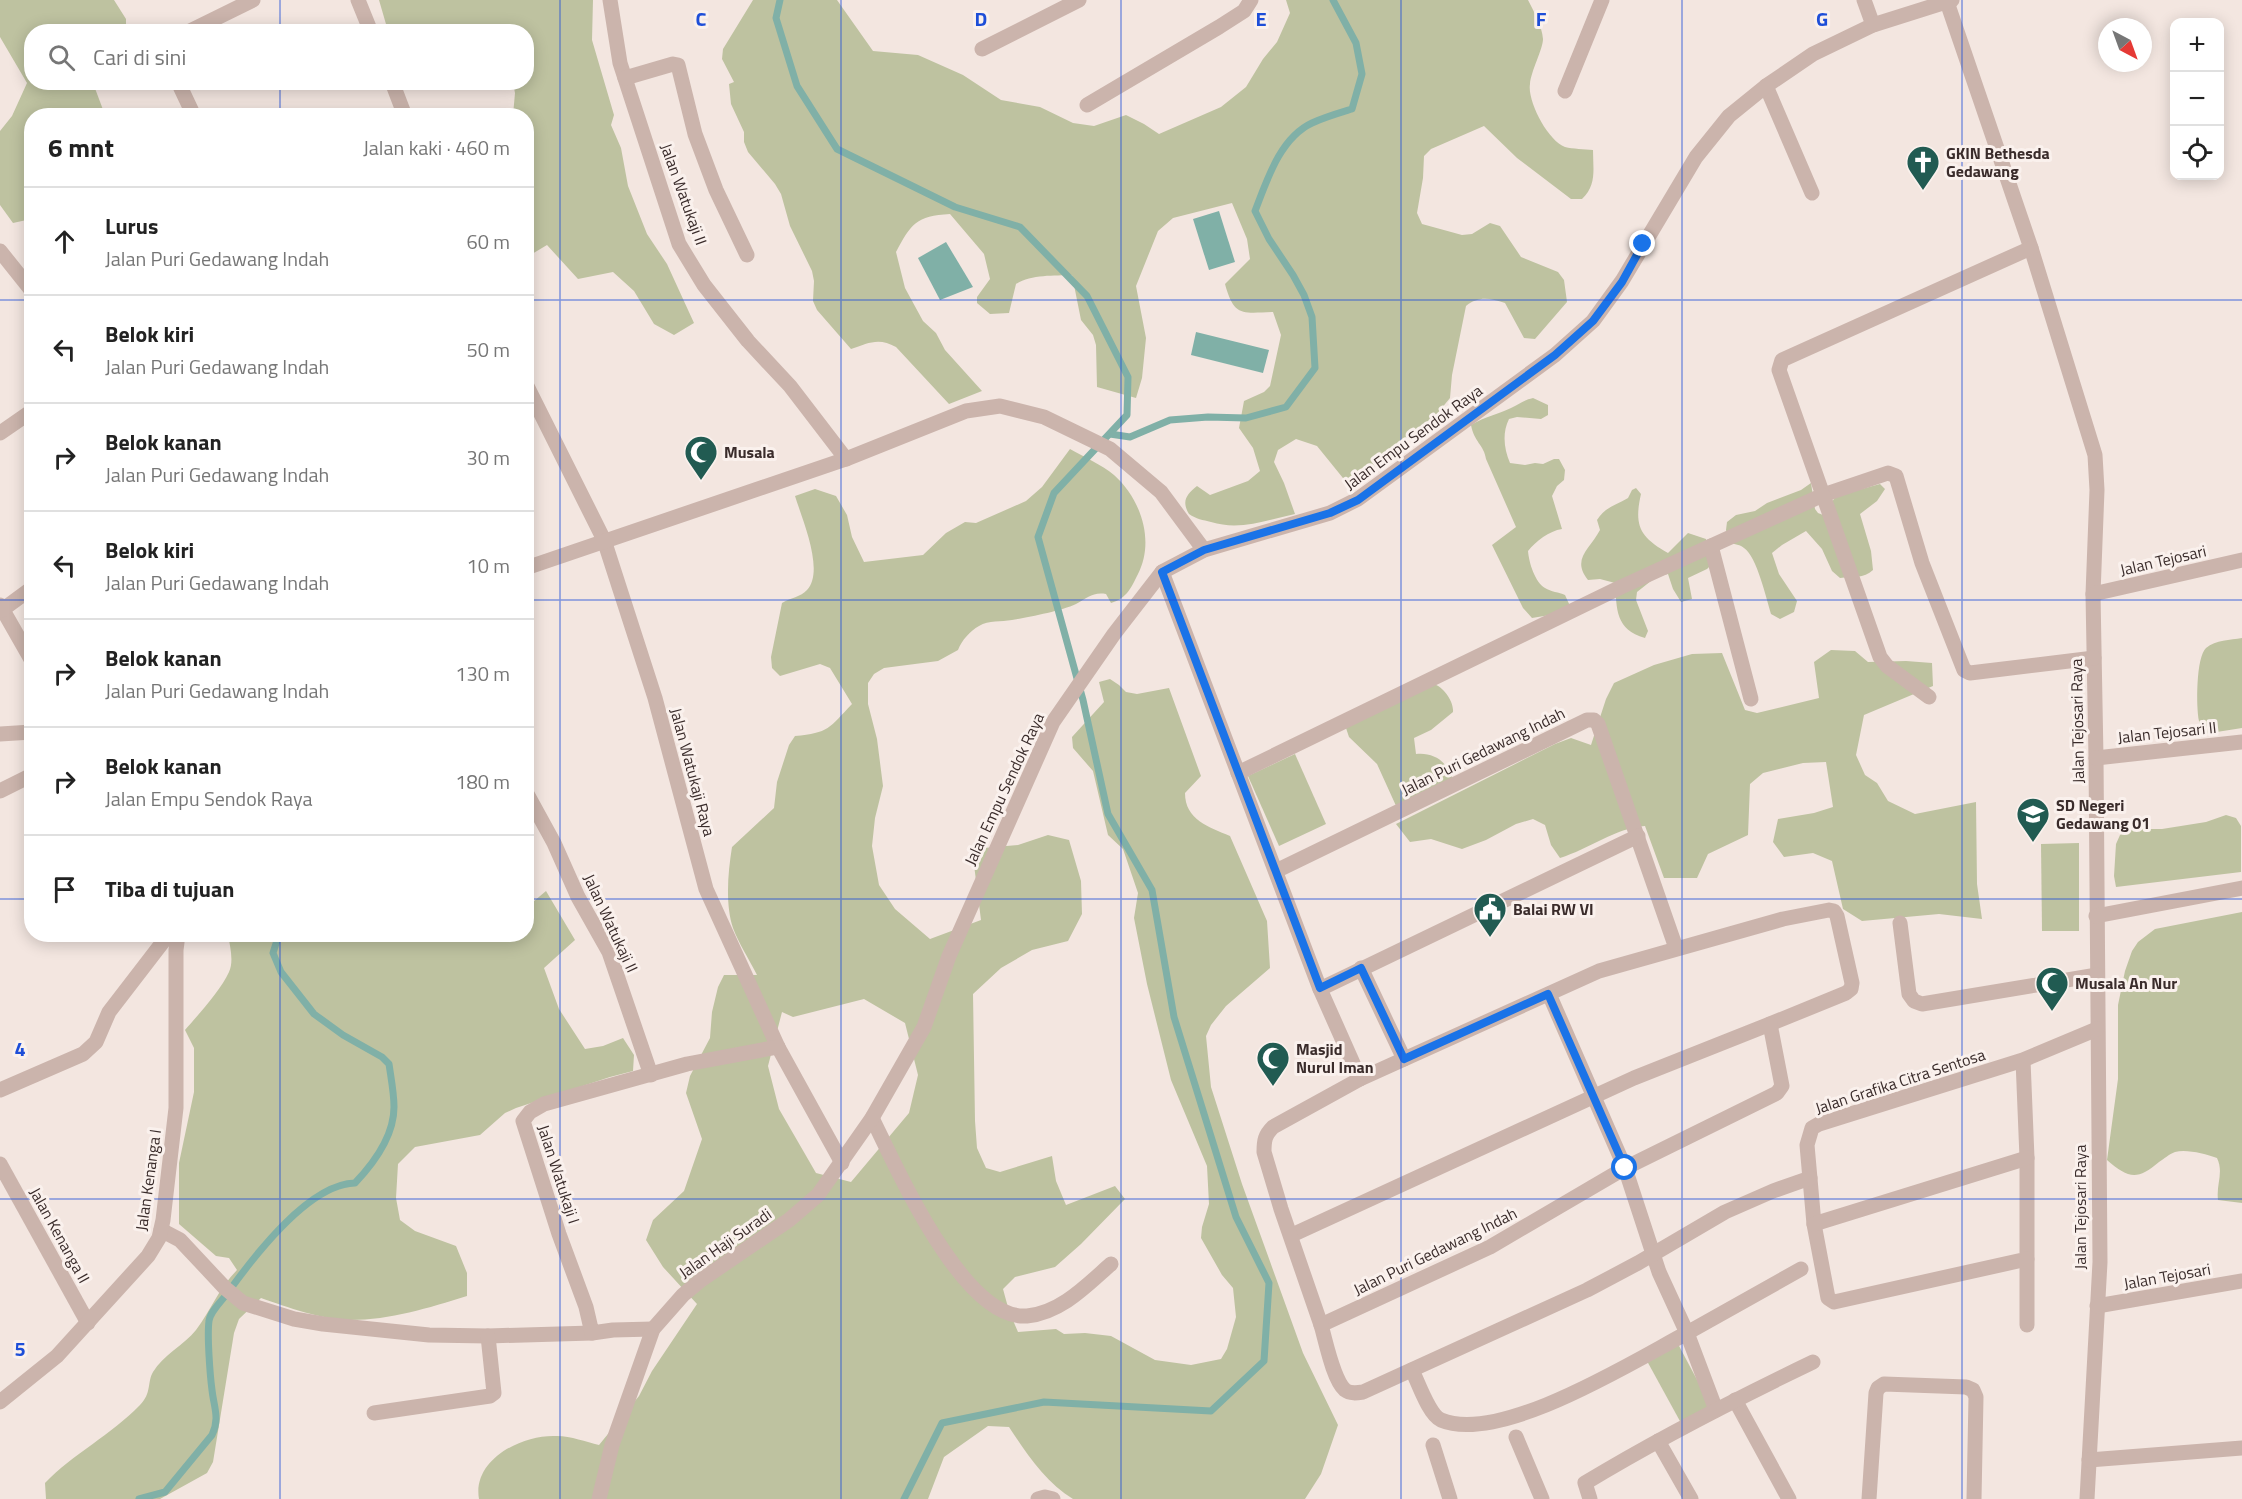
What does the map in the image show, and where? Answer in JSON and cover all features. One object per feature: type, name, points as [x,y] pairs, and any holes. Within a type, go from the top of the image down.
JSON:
[{"type":"street","points":[[204,24],[253,0]]},
{"type":"street","points":[[358,0],[368,24]]},
{"type":"street","name":"Jalan Watukaji II","points":[[610,0],[614,34],[625,78],[679,244],[704,285],[748,341],[790,386],[846,459]]},
{"type":"street","points":[[982,49],[1079,0]]},
{"type":"street","points":[[1565,91],[1602,0]]},
{"type":"street","points":[[1864,0],[1873,25]]},
{"type":"street","name":"Jalan Empu Sendok Raya","points":[[842,1163],[872,1118],[924,1027],[948,956],[1053,722],[1114,634],[1162,572],[1204,550],[1344,508],[1455,429],[1555,355],[1593,321],[1622,282],[1696,158],[1714,132],[1729,116],[1766,86],[1813,54],[1873,25],[1949,1]]},
{"type":"street","name":"Jalan Tejosari Raya","points":[[1949,1],[2031,248],[2095,455],[2097,490],[2093,594],[2100,1262],[2087,1499]]},
{"type":"street","points":[[1087,105],[1248,6]]},
{"type":"street","points":[[625,78],[673,64],[678,65],[695,135],[716,190],[747,255]]},
{"type":"street","points":[[1766,86],[1812,193]]},
{"type":"street","points":[[182,90],[190,108]]},
{"type":"street","points":[[395,90],[402,108]]},
{"type":"street","points":[[1929,697],[1887,666],[1881,657],[1779,370],[1782,360],[2031,248]]},
{"type":"street","points":[[0,251],[24,281]]},
{"type":"street","points":[[534,565],[846,459],[966,411],[1000,406],[1044,417],[1110,449],[1161,492],[1204,550]]},
{"type":"street","name":"Jalan Watukaji Raya","points":[[534,408],[604,540],[655,698],[706,889],[778,1047],[842,1163]]},
{"type":"street","points":[[0,432],[24,416]]},
{"type":"street","points":[[1239,772],[1621,587],[1823,495],[1888,473],[1896,476],[1922,563],[1966,672],[2094,658]]},
{"type":"street","points":[[1711,546],[1751,699]]},
{"type":"street","name":"Jalan Tejosari","points":[[2093,594],[2242,560]]},
{"type":"street","points":[[1162,572],[1320,988],[1360,1079]]},
{"type":"street","points":[[24,593],[1,607],[24,647]]},
{"type":"street","name":"Jalan Puri Gedawang Indah","points":[[1276,871],[1587,720],[1594,720],[1598,724],[1676,948]]},
{"type":"street","points":[[0,734],[24,732]]},
{"type":"street","name":"Jalan Tejosari II","points":[[2096,758],[2242,742]]},
{"type":"street","points":[[0,791],[24,779]]},
{"type":"street","name":"Jalan Watukaji II","points":[[534,807],[554,843],[578,897],[609,952],[651,1075]]},
{"type":"street","points":[[1320,988],[1638,836]]},
{"type":"street","points":[[2096,916],[2242,888]]},
{"type":"street","points":[[1292,1235],[1593,1096],[1846,993],[1851,989],[1849,972],[1837,916],[1834,911],[1829,910],[1783,919],[1599,971],[1360,1079],[1273,1127],[1265,1136],[1264,1152],[1338,1380],[1345,1390],[1352,1393],[1363,1392],[1587,1290],[1725,1212],[1810,1178]]},
{"type":"street","points":[[1900,923],[1909,994],[1914,1001],[1922,1004],[2097,975]]},
{"type":"street","points":[[0,1090],[83,1053],[96,1042],[109,1012],[163,942]]},
{"type":"street","name":"Jalan Kenanga I","points":[[0,1402],[57,1356],[148,1256],[159,1238],[176,1108],[177,942]]},
{"type":"street","points":[[1361,968],[1404,1059]]},
{"type":"street","points":[[1548,994],[1625,1168],[1659,1272],[1687,1333],[1716,1410]]},
{"type":"street","name":"Jalan Puri Gedawang Indah","points":[[1321,1325],[1490,1247],[1625,1168],[1781,1090],[1770,1024]]},
{"type":"street","name":"Jalan Grafika Citra Sentosa","points":[[2026,1259],[1834,1302],[1828,1298],[1814,1224],[1807,1145],[1812,1128],[2023,1060],[2097,1029]]},
{"type":"street","name":"Jalan Watukaji I","points":[[592,1333],[586,1307],[559,1234],[523,1121],[530,1112],[544,1104],[687,1064],[778,1047]]},
{"type":"street","points":[[2023,1060],[2027,1158],[2026,1324]]},
{"type":"street","points":[[872,1118],[910,1196],[943,1252],[963,1277],[999,1309],[1013,1315],[1027,1316],[1049,1311],[1070,1299],[1111,1264]]},
{"type":"street","points":[[1814,1224],[2027,1158]]},
{"type":"street","name":"Jalan Haji Suradi","points":[[599,1499],[612,1445],[652,1329],[683,1295],[701,1280],[789,1220],[818,1195],[842,1163]]},
{"type":"street","name":"Jalan Kenanga II","points":[[0,1164],[88,1323]]},
{"type":"street","points":[[161,1230],[180,1240],[225,1288],[243,1303],[294,1319],[429,1335],[488,1336],[652,1329]]},
{"type":"street","points":[[1412,1370],[1434,1415],[1441,1420],[1456,1424],[1479,1424],[1520,1415],[1568,1396],[1801,1269]]},
{"type":"street","name":"Jalan Tejosari","points":[[2097,1306],[2242,1281]]},
{"type":"street","points":[[374,1413],[490,1396],[494,1393],[488,1336]]},
{"type":"street","points":[[1590,1499],[1585,1483],[1734,1400],[1813,1362]]},
{"type":"street","points":[[1869,1499],[1876,1394],[1878,1388],[1884,1384],[1966,1387],[1973,1390],[1976,1397],[1974,1499]]},
{"type":"street","points":[[1734,1400],[1789,1499]]},
{"type":"street","points":[[1516,1437],[1542,1499]]},
{"type":"street","points":[[1658,1441],[1691,1499]]},
{"type":"street","points":[[1432,1445],[1450,1499]]},
{"type":"street","points":[[2089,1460],[2242,1448]]},
{"type":"street","points":[[1038,1499],[1045,1497],[1053,1499]]},
{"type":"green space","points":[[0,0],[114,0],[126,19],[126,24],[24,24],[24,78],[0,37]]},
{"type":"green space","points":[[379,0],[593,0],[592,40],[614,115],[611,125],[621,148],[628,186],[647,234],[667,264],[694,323],[674,335],[654,324],[634,291],[613,272],[578,279],[547,245],[534,253],[534,108],[514,108],[514,90],[534,90],[534,24],[386,24]]},
{"type":"green space","points":[[753,0],[837,0],[873,51],[918,55],[963,75],[1001,100],[1040,107],[1073,123],[1094,126],[1126,115],[1159,134],[1221,107],[1246,87],[1263,59],[1277,42],[1290,13],[1286,0],[1528,0],[1543,39],[1530,84],[1535,110],[1546,129],[1558,143],[1568,148],[1593,150],[1593,176],[1587,194],[1582,199],[1571,199],[1517,158],[1484,126],[1431,149],[1424,156],[1417,213],[1422,224],[1462,235],[1472,234],[1490,223],[1500,226],[1521,257],[1558,272],[1564,280],[1567,302],[1535,339],[1524,338],[1505,303],[1484,299],[1466,306],[1452,375],[1450,398],[1436,415],[1401,442],[1362,480],[1347,483],[1317,446],[1296,439],[1278,450],[1274,462],[1295,514],[1243,525],[1222,524],[1197,518],[1189,514],[1185,502],[1197,486],[1210,495],[1248,481],[1260,471],[1253,448],[1239,428],[1244,401],[1264,392],[1270,386],[1281,335],[1273,312],[1241,311],[1236,308],[1228,295],[1225,284],[1250,259],[1247,239],[1232,203],[1173,218],[1158,231],[1136,286],[1146,338],[1142,378],[1136,398],[1097,387],[1096,345],[1093,335],[1081,320],[1072,275],[1043,276],[1022,281],[1016,284],[1009,313],[990,314],[977,303],[977,297],[990,279],[984,254],[950,214],[929,217],[916,223],[896,252],[905,288],[923,321],[936,333],[945,350],[982,391],[949,404],[896,347],[879,342],[851,349],[817,310],[813,301],[812,271],[790,226],[781,194],[748,152],[744,142],[744,132],[731,104],[729,84],[734,82],[722,59],[723,49]]},
{"type":"green space","points":[[24,90],[96,90],[102,108],[24,108],[24,221],[13,223],[0,205],[0,131],[12,116]]},
{"type":"green space","points":[[1533,398],[1548,405],[1548,415],[1541,419],[1517,417],[1509,419],[1505,430],[1505,447],[1510,463],[1543,464],[1559,459],[1565,470],[1564,480],[1557,486],[1552,496],[1562,529],[1543,537],[1528,551],[1535,577],[1541,585],[1565,595],[1570,606],[1556,614],[1532,618],[1523,608],[1492,545],[1516,527],[1471,425]]},
{"type":"green space","points":[[1070,449],[1114,475],[1132,496],[1142,521],[1145,548],[1138,574],[1125,595],[1111,603],[1106,594],[1097,594],[1070,607],[987,623],[969,633],[958,650],[938,661],[884,668],[874,674],[868,683],[868,704],[877,739],[883,786],[875,818],[872,846],[879,885],[895,909],[930,939],[981,920],[972,849],[1018,845],[1048,835],[1069,840],[1081,881],[1082,914],[1068,941],[1032,950],[1001,968],[973,994],[977,1148],[986,1168],[1000,1172],[1052,1156],[1056,1181],[1066,1205],[1115,1186],[1125,1199],[1055,1267],[1015,1277],[1003,1289],[1009,1311],[1018,1332],[1056,1329],[1064,1334],[1085,1333],[1111,1336],[1155,1360],[1191,1365],[1221,1359],[1227,1349],[1236,1317],[1233,1288],[1222,1275],[1201,1238],[1209,1204],[1207,1166],[1171,1080],[1147,984],[1134,918],[1138,893],[1123,849],[1108,835],[1093,771],[1073,748],[1072,737],[1104,702],[1099,682],[1110,679],[1126,692],[1137,694],[1169,688],[1201,776],[1185,793],[1189,810],[1200,821],[1230,836],[1267,921],[1270,968],[1226,1006],[1211,1025],[1206,1036],[1211,1087],[1242,1184],[1303,1353],[1338,1425],[1321,1474],[1305,1499],[1073,1499],[1045,1476],[1009,1427],[988,1426],[944,1457],[928,1499],[479,1499],[479,1485],[483,1472],[492,1461],[503,1452],[529,1439],[557,1436],[599,1445],[639,1396],[652,1371],[697,1304],[663,1267],[646,1240],[653,1220],[684,1191],[702,1139],[686,1093],[690,1076],[710,1038],[712,1012],[718,987],[724,975],[757,975],[738,940],[730,919],[728,888],[732,847],[774,808],[777,782],[789,745],[795,736],[828,728],[852,704],[830,668],[820,664],[780,676],[772,668],[771,657],[782,603],[807,590],[814,571],[807,531],[795,496],[815,489],[836,496],[847,515],[852,537],[864,562],[923,555],[946,533],[965,522],[976,523],[1026,501],[1042,487]],"holes":[[[864,999],[905,1023],[918,1075],[909,1113],[851,1182],[816,1173],[779,1109],[768,1066],[782,1012],[793,1017]]]},
{"type":"green space","points":[[1811,483],[1815,509],[1823,515],[1836,496],[1880,484],[1885,489],[1877,501],[1860,514],[1871,551],[1873,570],[1862,576],[1840,578],[1832,571],[1822,549],[1806,531],[1772,553],[1779,574],[1797,601],[1794,612],[1780,619],[1771,614],[1760,578],[1749,553],[1741,546],[1730,543],[1726,530],[1727,522],[1736,515],[1755,511]]},
{"type":"green space","points":[[1636,488],[1641,494],[1639,522],[1641,529],[1651,541],[1668,553],[1688,533],[1706,539],[1712,564],[1688,578],[1692,599],[1681,602],[1668,574],[1656,577],[1637,592],[1636,600],[1648,631],[1645,638],[1635,634],[1623,624],[1617,610],[1615,583],[1600,579],[1588,580],[1581,566],[1584,554],[1600,530],[1597,520],[1607,509],[1628,498],[1632,490]]},
{"type":"green space","points":[[2242,638],[2242,728],[2204,734],[2197,705],[2200,661],[2203,653],[2214,643]]},
{"type":"green space","points":[[1831,650],[1855,651],[1868,662],[1932,663],[1933,686],[1864,715],[1856,755],[1865,775],[1877,783],[1888,801],[1915,814],[1976,802],[1977,884],[1982,919],[1939,914],[1862,921],[1843,909],[1832,861],[1813,853],[1784,857],[1773,842],[1778,819],[1814,813],[1833,807],[1826,762],[1803,763],[1763,773],[1750,784],[1748,835],[1708,854],[1697,878],[1664,878],[1645,826],[1623,831],[1560,858],[1551,845],[1545,825],[1533,819],[1516,824],[1486,840],[1462,849],[1431,839],[1410,842],[1396,824],[1555,744],[1571,738],[1591,745],[1606,699],[1614,683],[1654,665],[1692,654],[1722,653],[1745,710],[1757,713],[1819,698],[1814,662]]},
{"type":"green space","points":[[1434,684],[1447,695],[1452,703],[1453,712],[1431,730],[1414,738],[1416,754],[1429,755],[1444,763],[1453,780],[1397,808],[1377,764],[1349,737],[1346,728]]},
{"type":"green space","points":[[1295,754],[1326,824],[1279,846],[1248,776]]},
{"type":"green space","points":[[2226,815],[2236,818],[2241,826],[2241,872],[2116,887],[2114,876],[2116,844],[2120,835],[2128,829],[2162,829],[2206,822]]},
{"type":"green space","points":[[2079,843],[2079,931],[2042,931],[2041,844]]},
{"type":"green space","points":[[546,891],[575,940],[544,968],[559,1009],[585,1049],[603,1046],[623,1038],[634,1055],[633,1071],[516,1108],[505,1113],[480,1135],[415,1147],[398,1164],[396,1198],[400,1220],[415,1231],[456,1246],[467,1273],[467,1296],[395,1316],[350,1320],[317,1315],[261,1298],[239,1319],[234,1333],[213,1462],[207,1473],[160,1499],[46,1499],[45,1483],[117,1426],[144,1401],[151,1376],[157,1366],[196,1330],[225,1284],[237,1270],[229,1258],[216,1256],[179,1224],[179,1163],[194,1092],[194,1048],[185,1030],[215,994],[229,972],[230,942],[534,942],[534,901]]},
{"type":"green space","points":[[2242,912],[2242,1203],[2218,1200],[2220,1169],[2217,1158],[2212,1156],[2175,1152],[2145,1172],[2133,1175],[2121,1171],[2107,1160],[2118,1079],[2118,1005],[2132,951],[2138,942],[2155,929]]},
{"type":"green space","points":[[1678,1344],[1711,1406],[1681,1423],[1647,1361]]},
{"type":"water","points":[[1219,211],[1235,262],[1209,270],[1193,219]]},
{"type":"water","points":[[946,242],[973,287],[940,300],[918,258]]},
{"type":"water","points":[[1196,332],[1269,350],[1263,373],[1191,355]]},
{"type":"waterway","points":[[780,0],[776,18],[797,86],[837,149],[955,207],[1020,227],[1087,296],[1128,377],[1127,415],[1054,493],[1038,537],[1083,700],[1108,814],[1152,890],[1174,1017],[1236,1217],[1269,1283],[1264,1361],[1211,1411],[1044,1402],[942,1423],[904,1499]]},
{"type":"waterway","points":[[1110,434],[1130,437],[1170,420],[1208,417],[1246,418],[1286,407],[1315,368],[1312,317],[1304,295],[1269,239],[1255,211],[1276,161],[1291,139],[1312,123],[1352,109],[1362,74],[1356,43],[1333,0]]},
{"type":"waterway","points":[[139,1499],[165,1492],[212,1435],[216,1418],[210,1375],[208,1327],[214,1309],[284,1224],[320,1195],[337,1186],[355,1183],[376,1158],[391,1128],[394,1107],[389,1064],[382,1057],[343,1035],[314,1014],[281,972],[273,953],[276,942]]},
{"type":"place","name":"GKIN Bethesda Gedawang","points":[[1923,191]]},
{"type":"place","name":"Musala","points":[[701,481]]},
{"type":"place","name":"SD Negeri Gedawang 01","points":[[2033,843]]},
{"type":"place","name":"Balai RW VI","points":[[1490,938]]},
{"type":"place","name":"Musala An Nur","points":[[2052,1012]]},
{"type":"place","name":"Masjid Nurul Iman","points":[[1273,1087]]},
{"type":"route","points":[[1625,1168],[1548,994],[1404,1059],[1361,968],[1320,988],[1162,572],[1204,550],[1330,513],[1358,500],[1555,355],[1593,321],[1622,282],[1643,244]]}]
